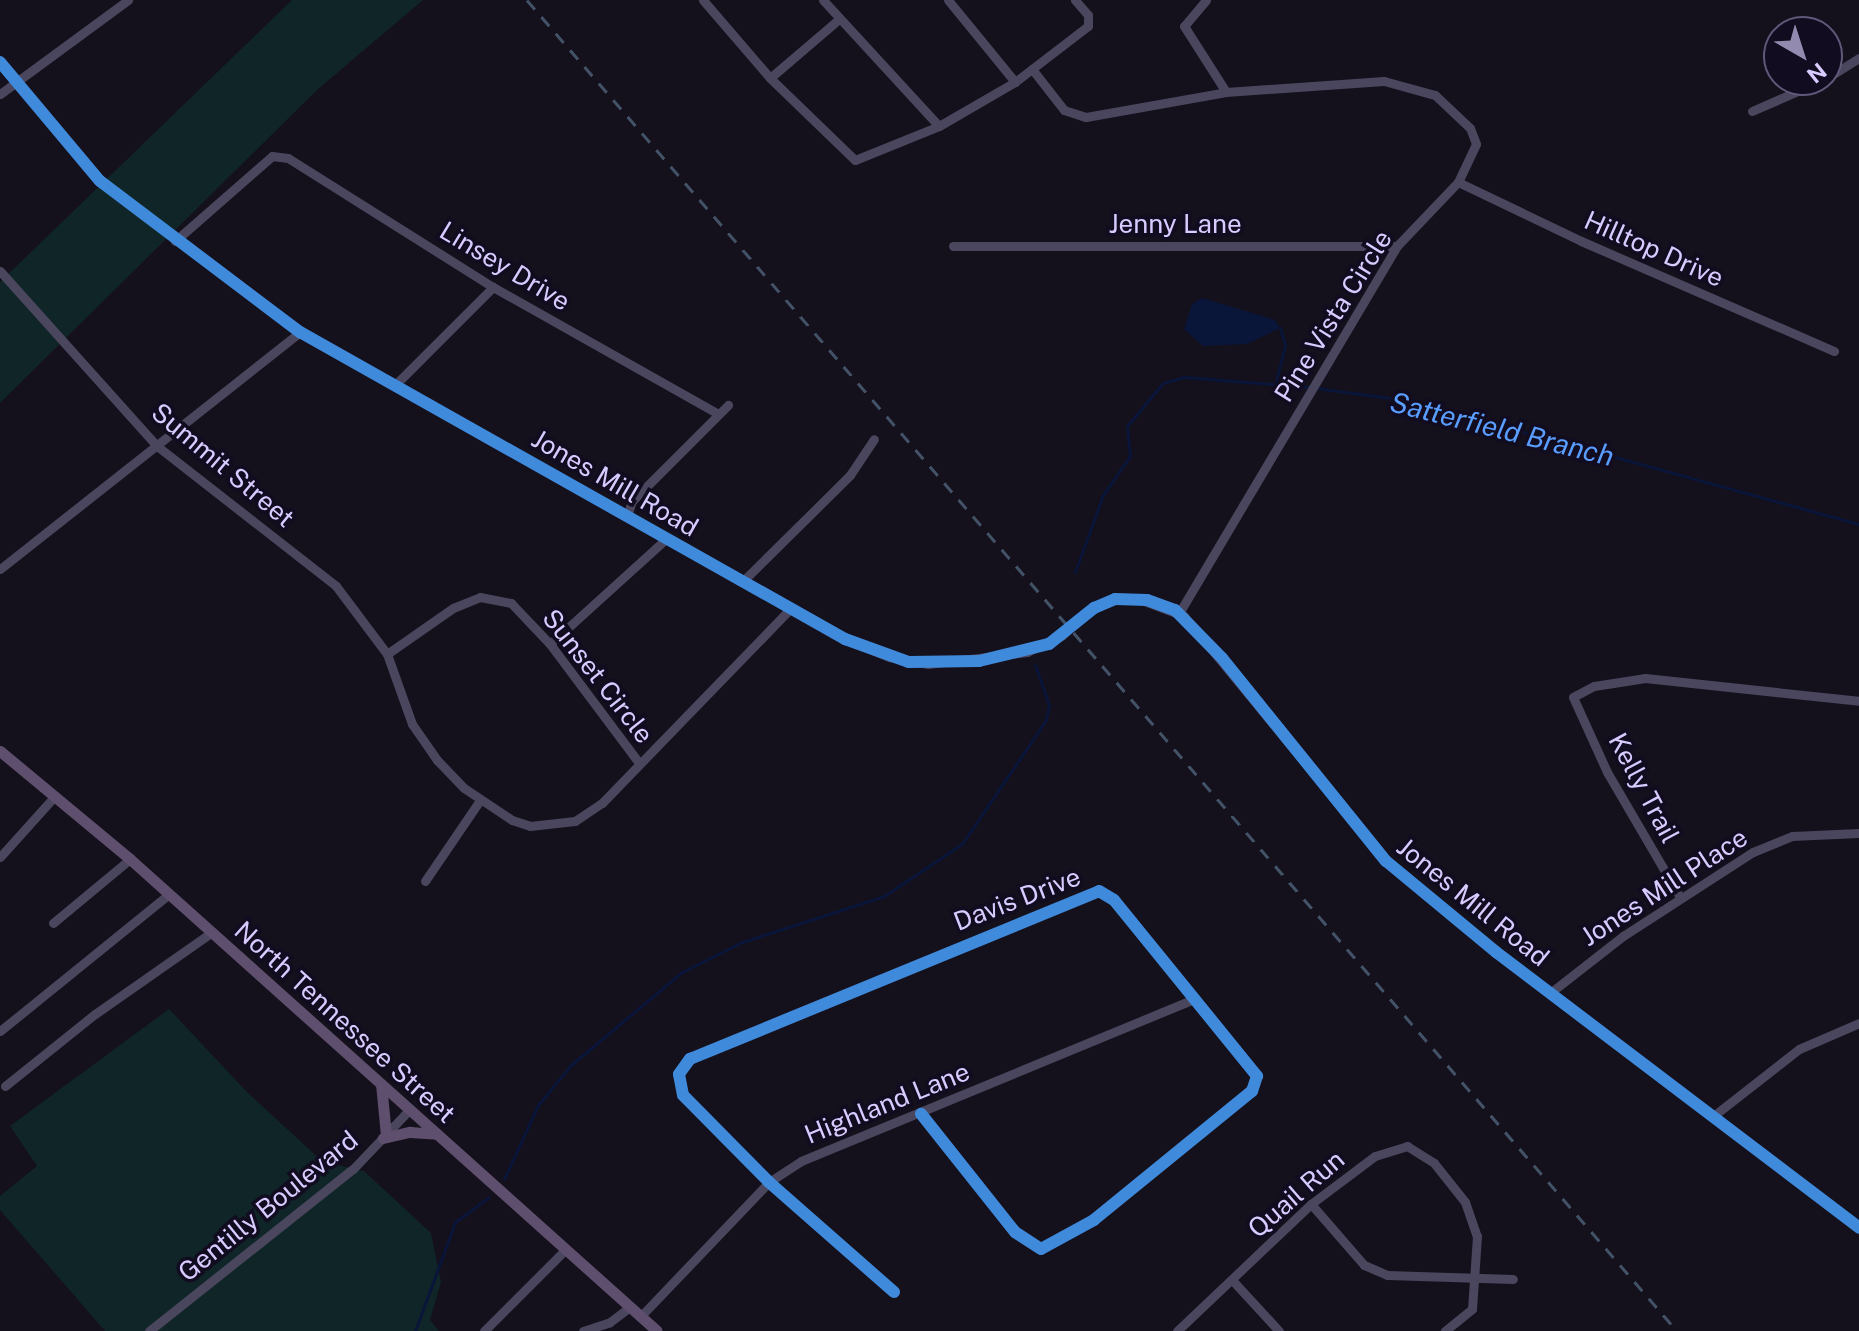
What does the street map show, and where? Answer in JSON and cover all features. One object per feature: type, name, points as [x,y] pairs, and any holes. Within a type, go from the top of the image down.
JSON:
[{"type":"main road","name":"North Tennessee Street","points":[[0,751],[130,859],[657,1331]]},
{"type":"main road","points":[[381,1083],[384,1137],[410,1132],[437,1134]]},
{"type":"street","points":[[0,94],[128,0]]},
{"type":"street","points":[[703,0],[770,78],[855,160],[939,126],[1015,82],[1088,26],[1088,15],[1075,0]]},
{"type":"street","points":[[823,0],[939,126]]},
{"type":"street","points":[[948,0],[1015,82]]},
{"type":"street","points":[[1206,0],[1184,26],[1226,92]]},
{"type":"street","points":[[770,78],[839,19]]},
{"type":"street","name":"Jones Mill Road","points":[[0,62],[93,175],[175,241],[300,332],[397,383],[845,639],[919,663],[979,661],[1035,650],[1062,636]]},
{"type":"street","name":"Pine Vista Circle","points":[[1032,69],[1064,110],[1086,117],[1226,92],[1384,81],[1435,95],[1470,128],[1476,144],[1458,182],[1397,246],[1179,613]]},
{"type":"street","points":[[1752,111],[1786,96]]},
{"type":"street","name":"Linsey Drive","points":[[175,241],[272,156],[288,158],[493,287],[718,414]]},
{"type":"street","name":"Hilltop Drive","points":[[1458,182],[1834,351]]},
{"type":"street","name":"Jenny Lane","points":[[953,246],[1397,246]]},
{"type":"street","name":"Summit Street","points":[[0,271],[157,446],[336,586],[387,654]]},
{"type":"street","points":[[397,383],[493,287]]},
{"type":"street","points":[[0,569],[300,332]]},
{"type":"street","points":[[627,516],[632,501],[728,405]]},
{"type":"street","points":[[743,581],[850,475],[874,439]]},
{"type":"street","points":[[550,644],[666,539]]},
{"type":"street","name":"Sunset Circle","points":[[387,654],[426,622],[480,597],[511,603],[550,644],[639,763]]},
{"type":"street","points":[[1094,608],[1130,598],[1179,613]]},
{"type":"street","points":[[387,654],[412,724],[437,760],[480,800],[530,826],[575,821],[602,803],[791,608]]},
{"type":"street","name":"Jones Mill Road","points":[[1179,613],[1386,861],[1550,993],[1859,1228]]},
{"type":"street","name":"Kelly Trail","points":[[1680,897],[1621,798],[1573,697],[1594,686],[1645,678],[1859,701]]},
{"type":"street","points":[[0,857],[55,796]]},
{"type":"street","points":[[425,881],[480,800]]},
{"type":"street","name":"Jones Mill Place","points":[[1550,993],[1680,897],[1773,842],[1820,833],[1859,833]]},
{"type":"street","points":[[53,923],[130,859]]},
{"type":"street","name":"Davis Drive","points":[[894,1292],[769,1182],[683,1095],[679,1074],[690,1059],[1089,891],[1114,900],[1256,1069],[1252,1091],[1094,1220],[1048,1247],[1034,1249],[1015,1232],[921,1114]]},
{"type":"street","points":[[0,1031],[169,894]]},
{"type":"street","points":[[5,1086],[95,1014],[212,932]]},
{"type":"street","name":"Highland Lane","points":[[640,1317],[769,1182],[801,1161],[1196,998]]},
{"type":"street","points":[[1712,1117],[1799,1049],[1859,1023]]},
{"type":"street","name":"Gentilly Boulevard","points":[[149,1331],[337,1182],[410,1109]]},
{"type":"street","name":"Quail Run","points":[[1177,1331],[1311,1204],[1375,1156],[1407,1146],[1434,1163],[1465,1202],[1477,1236],[1477,1279],[1472,1309],[1445,1331]]},
{"type":"street","points":[[1311,1204],[1364,1265],[1387,1275],[1513,1279]]},
{"type":"street","points":[[484,1331],[565,1250]]},
{"type":"street","points":[[1233,1281],[1279,1331]]},
{"type":"street","points":[[583,1331],[610,1322],[630,1307]]},
{"type":"green space","points":[[292,0],[423,0],[317,90],[0,403],[0,282]]},
{"type":"green space","points":[[169,1009],[247,1092],[323,1162],[364,1171],[431,1233],[441,1282],[430,1320],[439,1331],[105,1331],[0,1210],[0,1196],[37,1166],[10,1126]]},
{"type":"water","points":[[1202,298],[1275,320],[1280,328],[1247,344],[1203,346],[1184,329],[1192,304]]},
{"type":"waterway","points":[[1276,381],[1285,345],[1280,328]]},
{"type":"waterway","name":"Satterfield Branch","points":[[1075,572],[1103,495],[1130,456],[1127,426],[1163,383],[1184,377],[1309,387]]},
{"type":"waterway","name":"Satterfield Branch","points":[[1316,388],[1412,401],[1859,524]]},
{"type":"waterway","name":"Satterfield Branch","points":[[504,1179],[538,1105],[571,1065],[682,972],[742,942],[884,896],[962,844],[1046,720],[1049,705],[1035,665]]},
{"type":"waterway","name":"Satterfield Branch","points":[[415,1331],[455,1222],[489,1197]]},
{"type":"tunnel","points":[[1062,636],[1094,608]]},
{"type":"railway","points":[[527,0],[1677,1331]]},
{"type":"cycle path","points":[[0,62],[100,181],[300,332],[845,639],[909,662],[979,661],[1049,644],[1094,608],[1115,599],[1147,600],[1175,610],[1222,658],[1386,861],[1496,952],[1859,1228]]},
{"type":"cycle path","points":[[894,1292],[769,1182],[683,1095],[679,1074],[690,1059],[1099,891],[1114,900],[1257,1076],[1252,1091],[1094,1220],[1041,1249],[1015,1232],[921,1114]]}]
